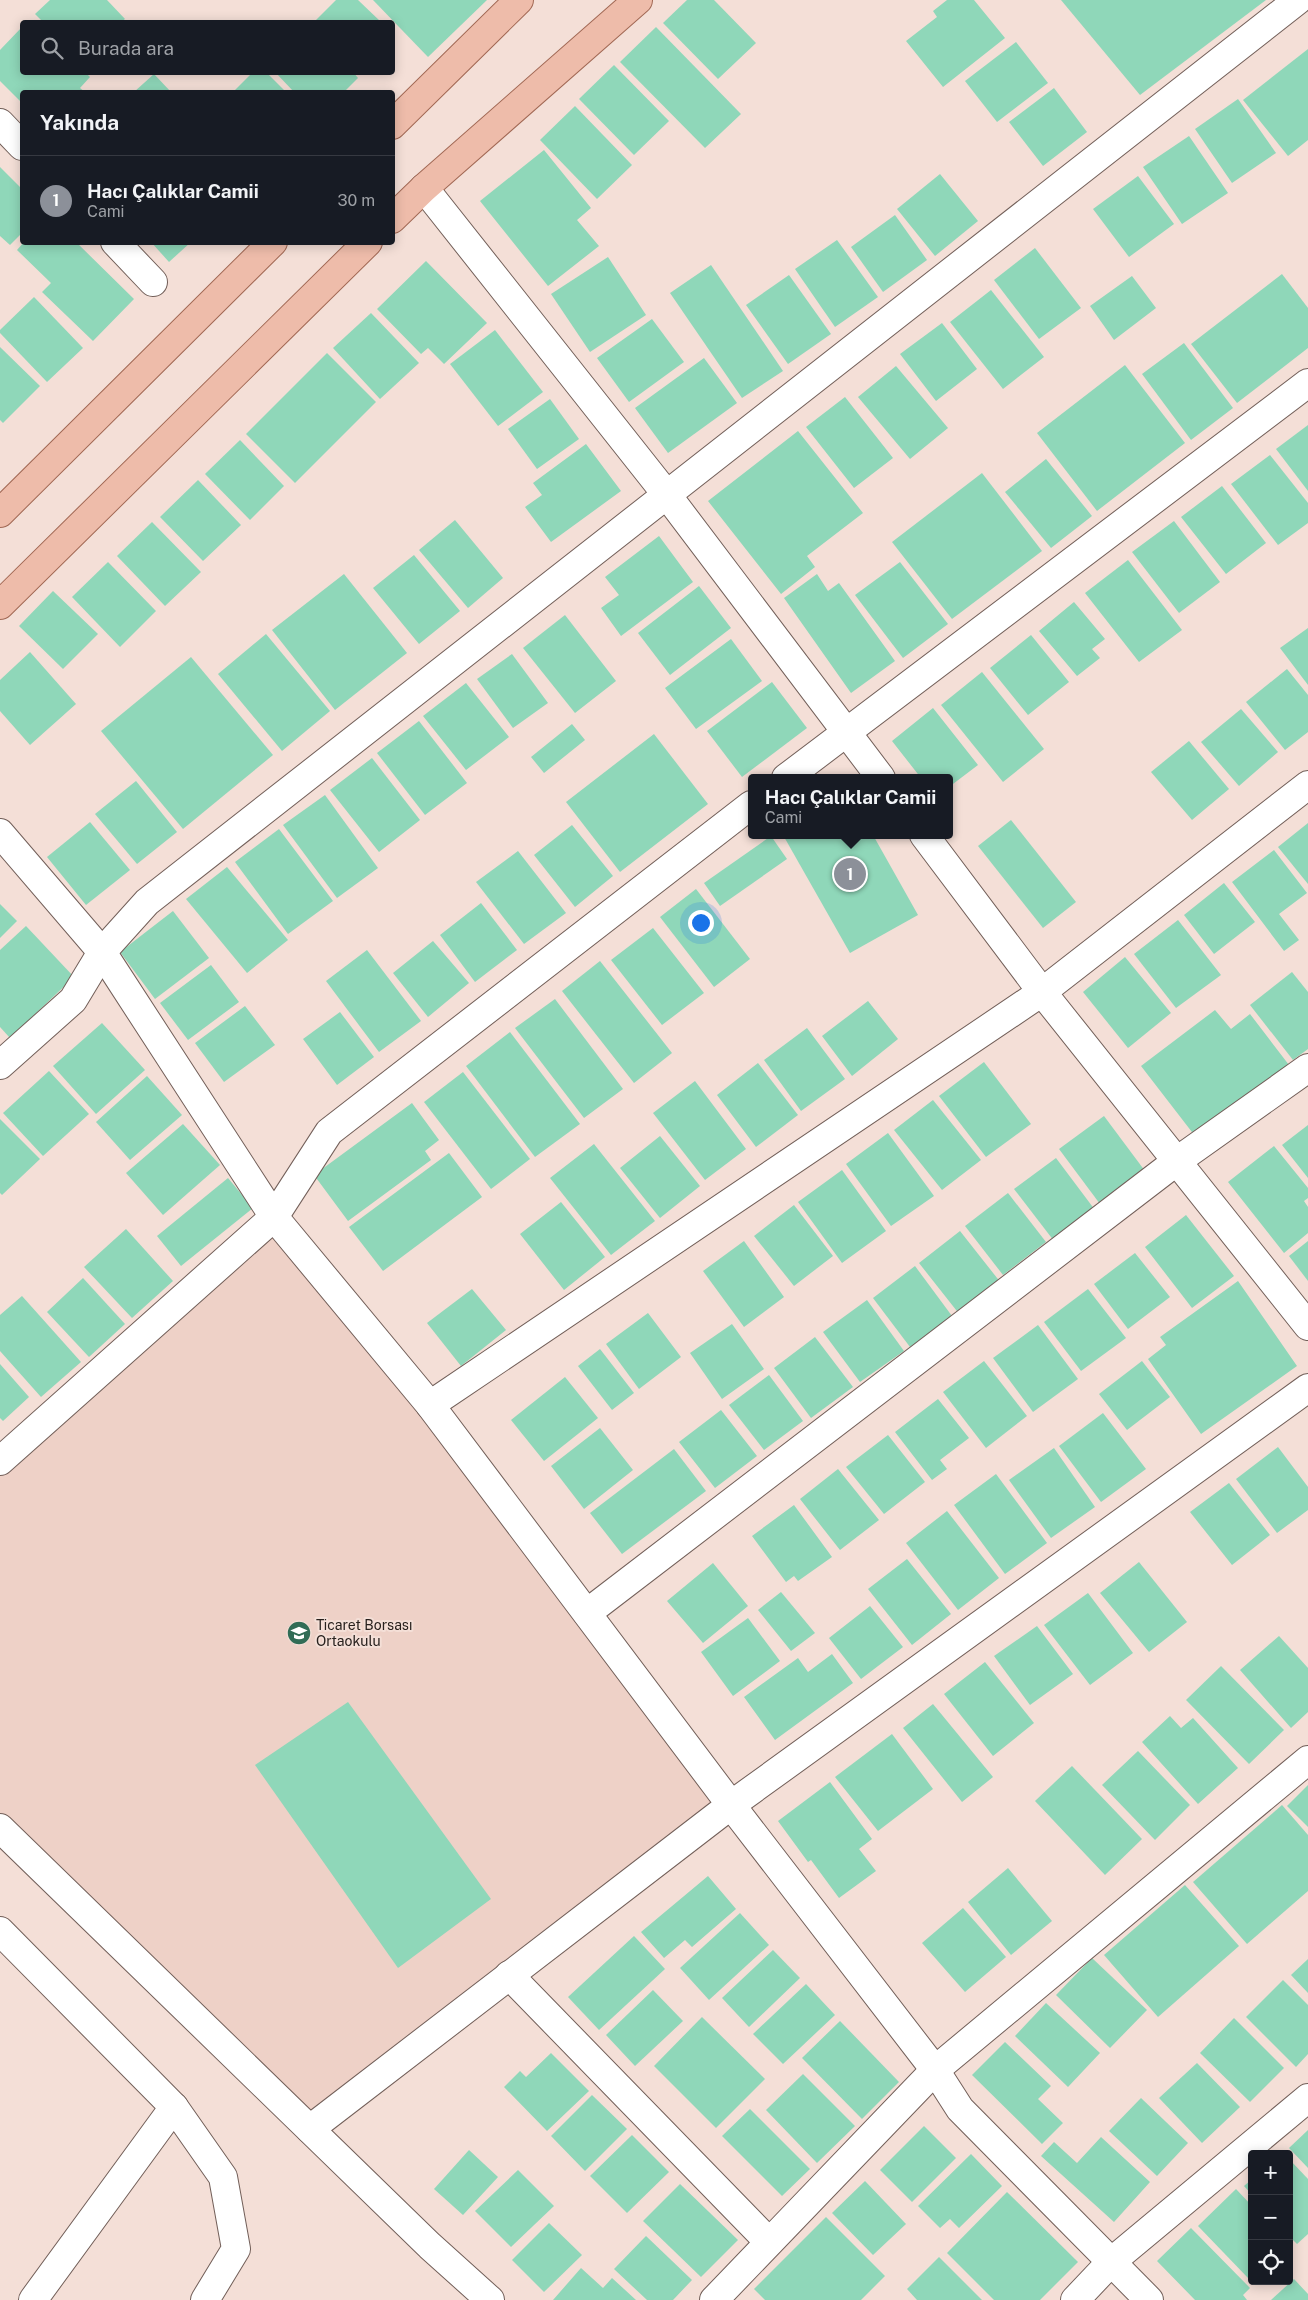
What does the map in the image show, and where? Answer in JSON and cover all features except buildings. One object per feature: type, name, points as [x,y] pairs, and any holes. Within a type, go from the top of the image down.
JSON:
[{"type":"main road","points":[[395,122],[519,0]]},
{"type":"main road","points":[[395,216],[424,188],[638,0]]},
{"type":"main road","points":[[0,513],[270,245]]},
{"type":"main road","points":[[0,605],[365,245]]},
{"type":"street","points":[[0,1065],[73,1000],[102,952],[147,902],[1298,0]]},
{"type":"street","points":[[0,123],[20,144]]},
{"type":"street","points":[[424,188],[667,495],[878,774]]},
{"type":"street","points":[[118,245],[153,282]]},
{"type":"street","points":[[791,774],[1308,383]]},
{"type":"street","points":[[430,1405],[1042,992],[1308,785]]},
{"type":"street","points":[[0,1461],[274,1217],[329,1132],[748,807]]},
{"type":"street","points":[[0,833],[102,952],[274,1217],[430,1405],[731,1805],[935,2070],[960,2109],[1149,2300]]},
{"type":"street","points":[[927,839],[1042,992],[1308,1326]]},
{"type":"street","points":[[587,1613],[1177,1161],[1308,1068]]},
{"type":"street","points":[[310,2129],[731,1805],[1308,1388]]},
{"type":"street","points":[[714,2300],[935,2070],[1308,1760]]},
{"type":"street","points":[[0,1828],[430,2246],[490,2300]]},
{"type":"street","points":[[0,1931],[174,2107],[223,2177],[236,2249],[205,2300]]},
{"type":"street","points":[[509,1976],[769,2242]]},
{"type":"street","points":[[1075,2300],[1112,2262],[1308,2098]]},
{"type":"street","points":[[34,2300],[174,2107]]},
{"type":"shaded area","name":"Ticaret Borsası Ortaokulu","points":[[274,1217],[731,1805],[310,2129],[0,1828],[0,1461]]},
{"type":"place","name":"Hacı Çalıklar Camii","points":[[850,874]]},
{"type":"place","name":"Ticaret Borsası Ortaokulu","points":[[299,1633]]}]
